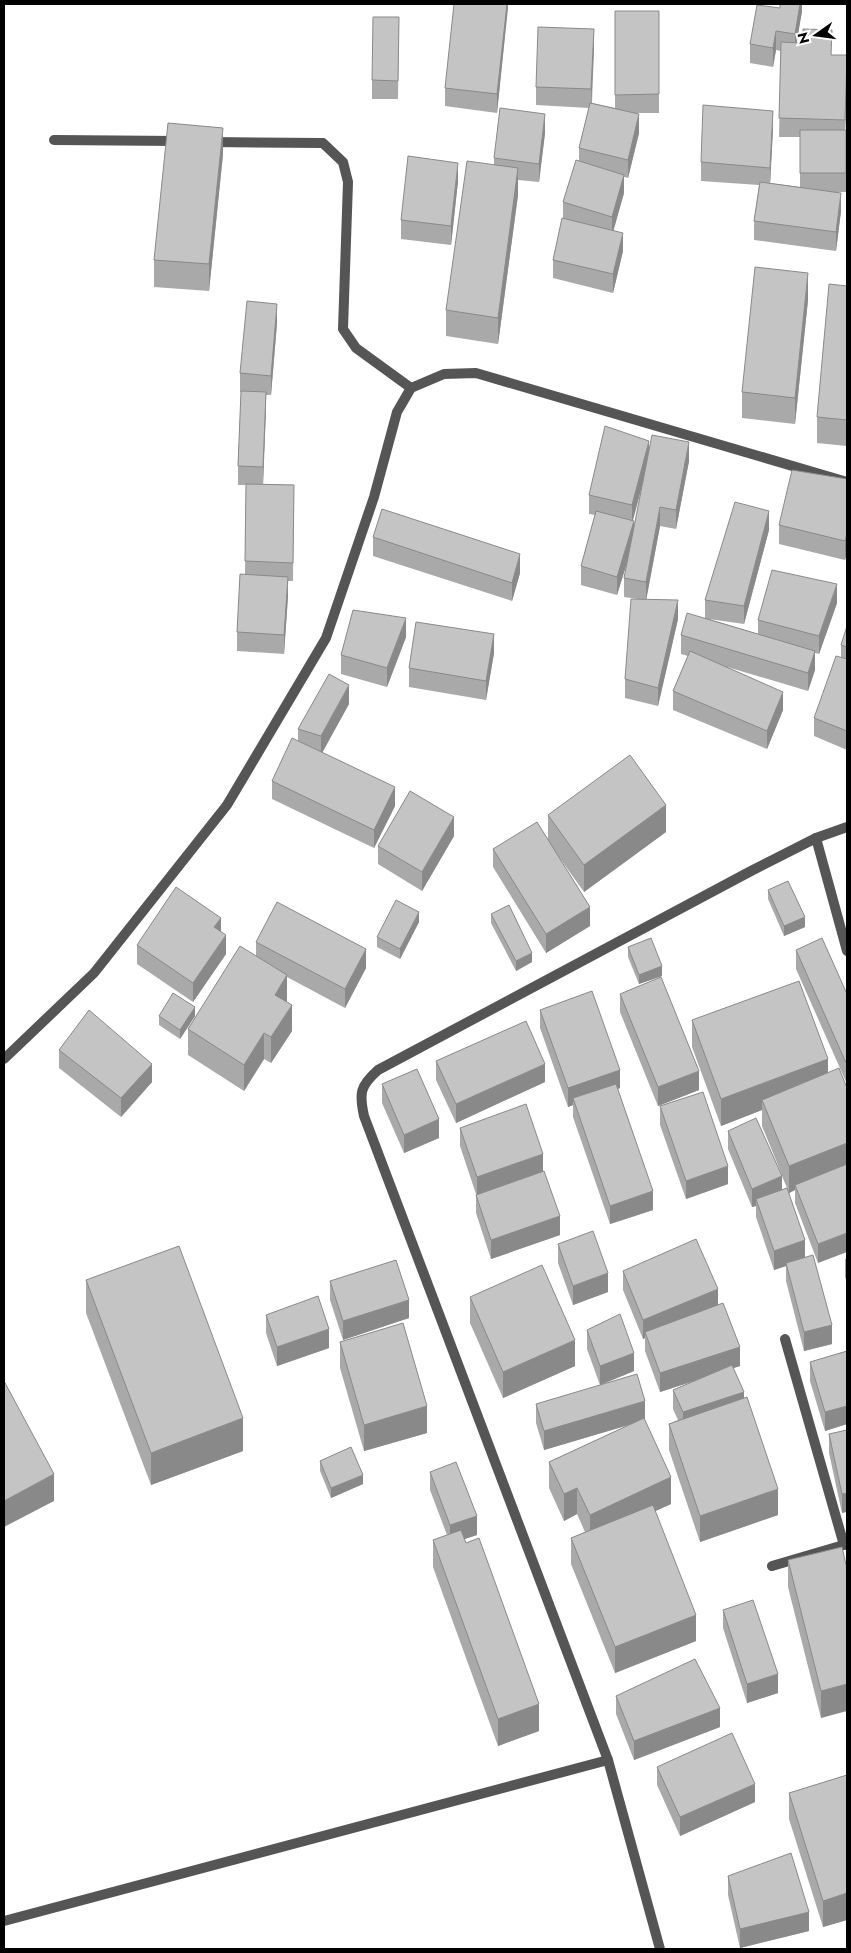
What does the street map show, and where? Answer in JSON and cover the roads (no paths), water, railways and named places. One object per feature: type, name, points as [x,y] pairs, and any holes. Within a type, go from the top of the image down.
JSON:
[{"type":"street","points":[[54,140],[323,144],[343,162],[348,182],[343,329],[356,348],[411,388]]},
{"type":"street","points":[[4,1059],[94,973],[227,805],[326,638],[374,497],[397,412],[411,388],[444,374],[476,373],[847,482]]},
{"type":"street","points":[[660,1949],[608,1760],[364,1116],[360,1097],[365,1081],[378,1070],[816,838],[847,827]]},
{"type":"street","points":[[816,838],[847,951]]},
{"type":"street","points":[[772,1566],[845,1544],[785,1339]]},
{"type":"street","points":[[4,1921],[608,1760]]}]
